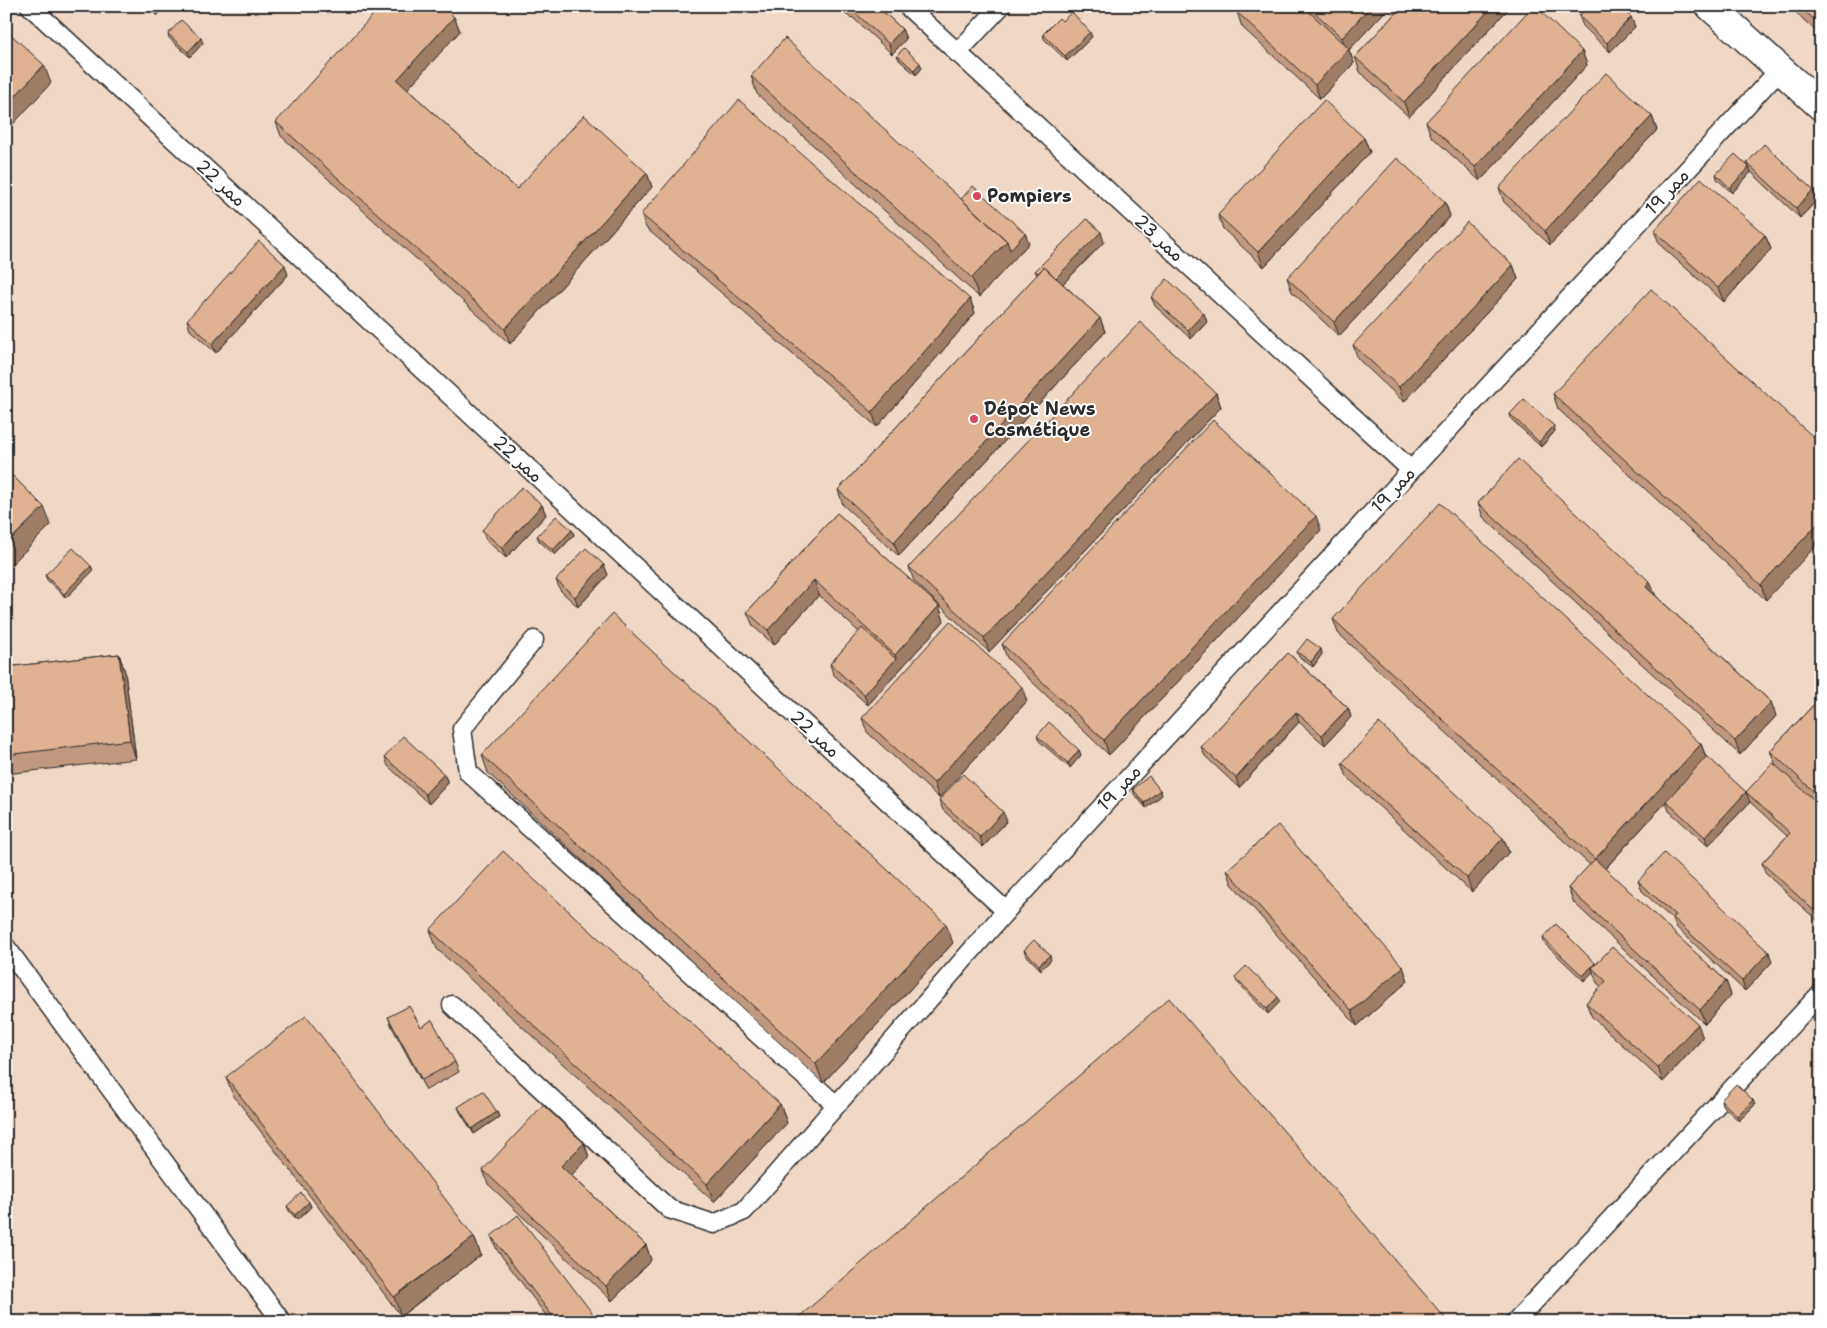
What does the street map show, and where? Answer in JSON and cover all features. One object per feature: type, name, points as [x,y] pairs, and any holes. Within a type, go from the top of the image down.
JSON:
[{"type":"main road","points":[[1710,6],[1821,106]]},
{"type":"lane","name":"ممر 22","points":[[30,6],[1006,911]]},
{"type":"lane","name":"ممر 23","points":[[907,6],[1411,470]]},
{"type":"lane","points":[[957,53],[1001,6]]},
{"type":"lane","name":"ممر 19","points":[[452,1005],[669,1208],[714,1224],[744,1212],[1006,911],[1780,69]]},
{"type":"lane","points":[[534,640],[462,729],[468,772],[836,1105]]},
{"type":"lane","points":[[6,947],[282,1322]]},
{"type":"lane","points":[[1515,1322],[1821,993]]},
{"type":"shaded area","points":[[6,6],[1821,6],[1821,1322],[6,1322]]},
{"type":"building","points":[[381,6],[443,6],[454,17],[397,80],[517,189],[584,115],[647,173],[505,329],[276,122]]},
{"type":"building","points":[[840,6],[846,6],[850,12],[849,13]]},
{"type":"building","points":[[848,6],[877,6],[902,29],[889,44]]},
{"type":"building","points":[[1243,6],[1303,6],[1349,49],[1315,85],[1237,12]]},
{"type":"building","points":[[1308,6],[1371,6],[1342,38]]},
{"type":"building","points":[[1402,6],[1493,6],[1404,102],[1355,57]]},
{"type":"building","points":[[1533,6],[1582,51],[1475,167],[1426,122]]},
{"type":"building","points":[[1589,6],[1620,6],[1631,17],[1607,43],[1579,16]]},
{"type":"building","points":[[1799,6],[1821,6],[1821,26]]},
{"type":"building","points":[[1072,12],[1090,32],[1065,56],[1043,34],[1059,18],[1062,21]]},
{"type":"building","points":[[181,20],[201,38],[188,52],[168,34]]},
{"type":"building","points":[[6,30],[44,65],[6,106]]},
{"type":"building","points":[[785,38],[1007,241],[972,278],[751,76]]},
{"type":"building","points":[[904,48],[920,63],[914,70],[897,55]]},
{"type":"building","points":[[1606,73],[1652,116],[1545,231],[1499,188]]},
{"type":"building","points":[[739,100],[970,299],[872,412],[641,214]]},
{"type":"building","points":[[1324,100],[1364,138],[1258,252],[1218,215]]},
{"type":"building","points":[[1764,144],[1813,190],[1796,208],[1747,163]]},
{"type":"building","points":[[1735,154],[1749,167],[1730,188],[1716,174]]},
{"type":"building","points":[[1397,158],[1445,202],[1334,322],[1287,278]]},
{"type":"building","points":[[1701,178],[1765,235],[1718,288],[1654,231]]},
{"type":"building","points":[[973,186],[1025,233],[1010,250],[1007,241],[961,199]]},
{"type":"building","points":[[1087,219],[1101,232],[1056,278],[1044,267],[1038,273],[1035,271]]},
{"type":"building","points":[[1467,222],[1513,265],[1399,387],[1353,345]]},
{"type":"building","points":[[259,241],[285,265],[212,344],[187,320]]},
{"type":"building","name":"Dépot News Cosmétique","points":[[1044,267],[1100,318],[894,542],[838,490]]},
{"type":"building","points":[[1167,279],[1204,313],[1188,330],[1151,297]]},
{"type":"building","points":[[1651,289],[1821,444],[1821,520],[1761,585],[1553,394]]},
{"type":"building","points":[[1140,322],[1216,393],[984,638],[909,567]]},
{"type":"building","points":[[1524,399],[1554,426],[1539,442],[1510,414]]},
{"type":"building","points":[[1213,420],[1316,516],[1104,740],[1002,644]]},
{"type":"building","points":[[1518,459],[1650,582],[1646,587],[1771,702],[1735,741],[1478,503]]},
{"type":"building","points":[[6,469],[44,507],[6,544]]},
{"type":"building","points":[[522,487],[542,505],[502,548],[482,530]]},
{"type":"building","points":[[1440,503],[1701,744],[1595,859],[1333,619]]},
{"type":"building","points":[[837,513],[939,606],[895,655],[814,580],[768,630],[747,612]]},
{"type":"building","points":[[556,516],[572,530],[553,550],[537,536]]},
{"type":"building","points":[[73,548],[91,566],[64,594],[45,575]]},
{"type":"building","points":[[586,548],[604,565],[575,597],[556,580]]},
{"type":"building","points":[[1821,548],[1821,560],[1815,554]]},
{"type":"building","points":[[612,614],[946,924],[816,1064],[482,755]]},
{"type":"building","points":[[950,621],[1022,687],[934,783],[862,718]]},
{"type":"building","points":[[862,628],[896,659],[864,695],[830,664]]},
{"type":"building","points":[[1307,639],[1321,649],[1311,662],[1297,652]]},
{"type":"building","points":[[1288,653],[1348,708],[1322,735],[1296,712],[1236,778],[1201,747]]},
{"type":"building","points":[[119,654],[130,740],[6,755],[6,667]]},
{"type":"building","points":[[1821,697],[1821,798],[1770,751]]},
{"type":"building","points":[[1049,722],[1079,750],[1068,763],[1037,736]]},
{"type":"building","points":[[1379,723],[1503,838],[1467,878],[1342,763]]},
{"type":"building","points":[[403,736],[444,774],[425,794],[385,757]]},
{"type":"building","points":[[1707,756],[1746,792],[1705,837],[1666,801]]},
{"type":"building","points":[[1773,763],[1821,806],[1821,917],[1762,863],[1790,833],[1746,792]]},
{"type":"building","points":[[963,774],[1003,812],[980,837],[939,800]]},
{"type":"building","points":[[1149,776],[1160,790],[1144,803],[1133,789]]},
{"type":"building","points":[[1278,825],[1403,967],[1352,1011],[1227,870]]},
{"type":"building","points":[[503,851],[780,1104],[707,1184],[430,930]]},
{"type":"building","points":[[1664,853],[1769,952],[1742,981],[1672,917],[1675,915],[1638,881]]},
{"type":"building","points":[[1595,859],[1726,981],[1700,1010],[1568,888]]},
{"type":"building","points":[[1556,924],[1595,963],[1583,976],[1543,938]]},
{"type":"building","points":[[1034,940],[1050,955],[1039,965],[1024,950]]},
{"type":"building","points":[[1612,947],[1698,1024],[1658,1067],[1586,1003],[1606,981],[1592,968]]},
{"type":"building","points":[[1246,966],[1278,997],[1267,1009],[1235,977]]},
{"type":"building","points":[[1169,998],[1446,1319],[1443,1322],[793,1322]]},
{"type":"building","points":[[409,1006],[421,1027],[432,1020],[455,1062],[422,1080],[388,1017]]},
{"type":"building","points":[[306,1016],[474,1237],[394,1297],[226,1077]]},
{"type":"building","points":[[1736,1084],[1753,1100],[1737,1116],[1721,1100]]},
{"type":"building","points":[[483,1091],[497,1112],[472,1129],[458,1107]]},
{"type":"building","points":[[543,1105],[584,1143],[561,1166],[646,1245],[606,1286],[483,1170]]},
{"type":"building","points":[[301,1193],[309,1202],[295,1215],[287,1206]]},
{"type":"building","points":[[518,1215],[599,1322],[557,1322],[491,1236]]},
{"type":"place","name":"Pompiers","points":[[977,196]]},
{"type":"place","name":"Dépot News Cosmétique","points":[[974,419]]}]
